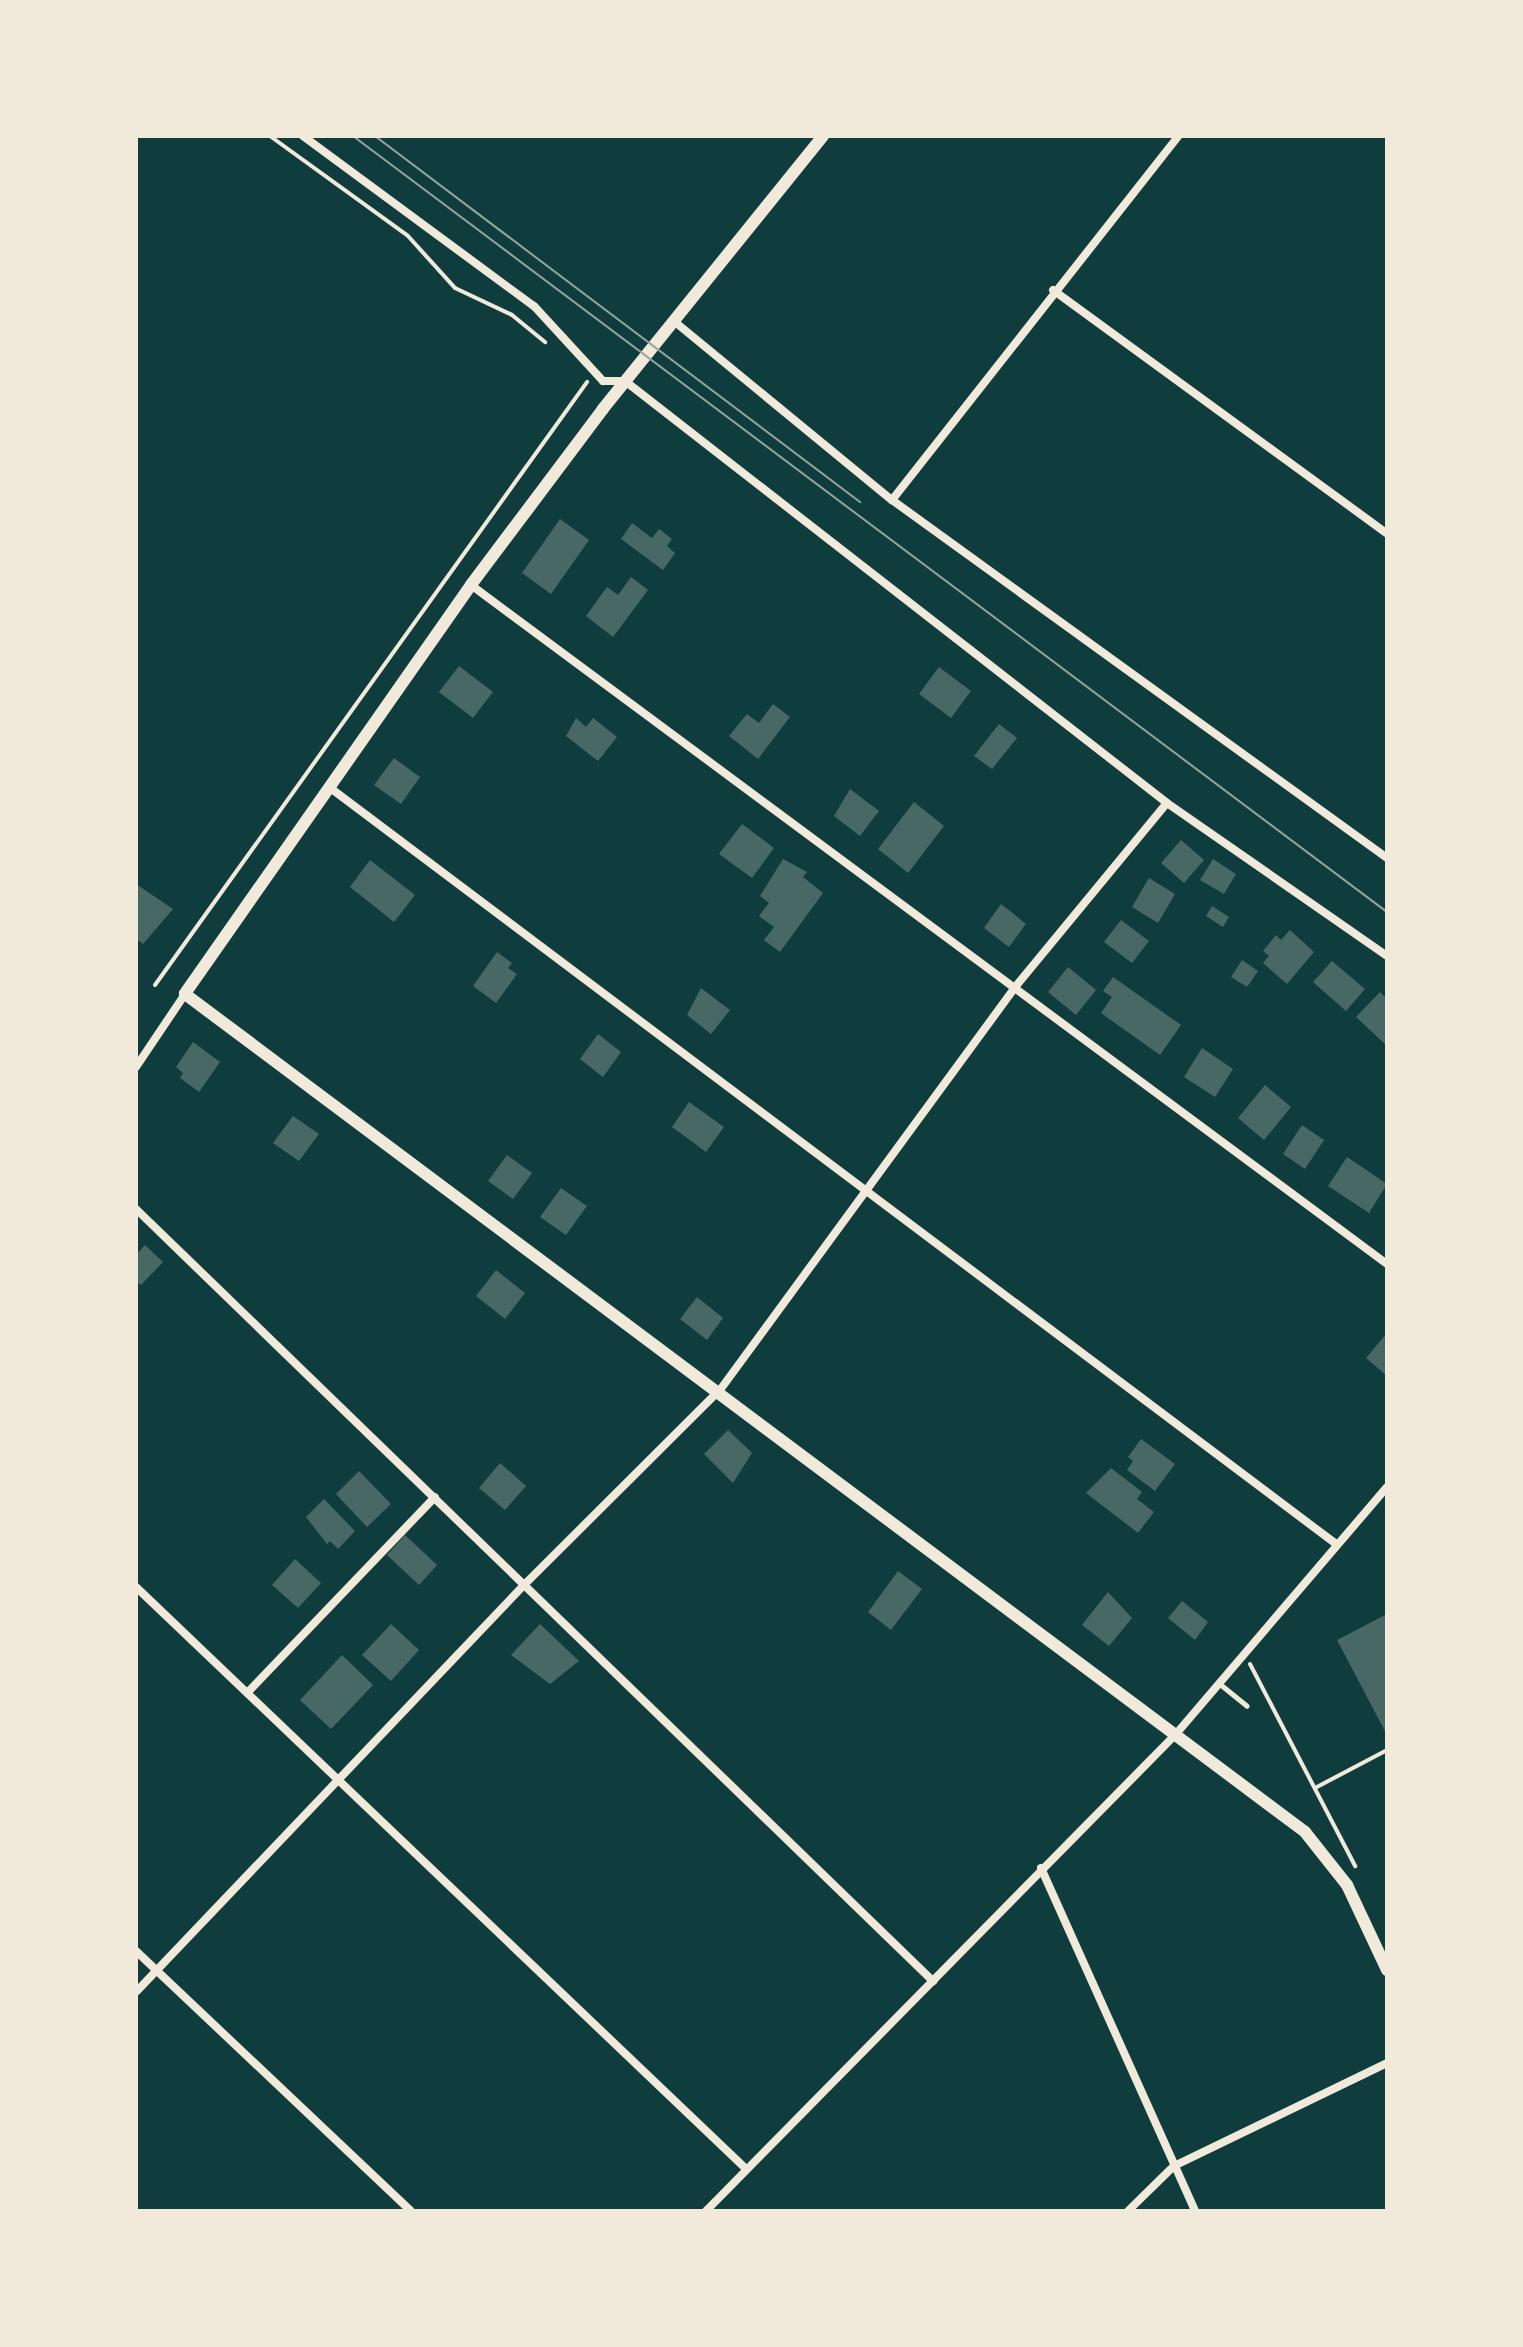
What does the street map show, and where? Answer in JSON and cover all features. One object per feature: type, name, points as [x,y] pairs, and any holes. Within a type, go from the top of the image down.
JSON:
[{"type":"street","points":[[303,136],[534,306],[603,381],[625,381],[1167,803],[1387,956]]},
{"type":"street","points":[[136,1067],[471,585],[625,381],[823,136]]},
{"type":"street","points":[[892,500],[1053,290],[1178,136]]},
{"type":"street","points":[[1053,290],[1387,534]]},
{"type":"street","points":[[675,322],[892,500],[1387,858]]},
{"type":"street","points":[[471,585],[1016,986],[1387,1264]]},
{"type":"street","points":[[329,787],[1336,1544]]},
{"type":"street","points":[[136,1992],[339,1783],[525,1584],[720,1390],[1016,986],[1167,803]]},
{"type":"street","points":[[185,994],[720,1390],[1176,1734],[1320,1847],[1347,1885],[1387,1970]]},
{"type":"street","points":[[136,1209],[933,1981]]},
{"type":"street","points":[[706,2211],[1176,1734],[1387,1487]]},
{"type":"street","points":[[248,1692],[435,1497]]},
{"type":"street","points":[[136,1587],[745,2168]]},
{"type":"street","points":[[1041,1868],[1195,2211]]},
{"type":"street","points":[[136,1951],[411,2211]]},
{"type":"street","points":[[1128,2211],[1174,2166],[1387,2063]]},
{"type":"lane","points":[[1221,1685],[1247,1706]]},
{"type":"path","points":[[270,136],[408,236],[455,288],[512,315],[553,350]]},
{"type":"path","points":[[155,985],[594,373]]},
{"type":"path","points":[[585,382],[591,391]]},
{"type":"path","points":[[1246,1655],[1357,1871]]},
{"type":"path","points":[[1314,1788],[1387,1750]]},
{"type":"building","points":[[560,519],[589,540],[551,594],[522,573]]},
{"type":"building","points":[[632,523],[652,538],[659,529],[672,539],[667,546],[675,553],[663,570],[621,539]]},
{"type":"building","points":[[631,577],[648,590],[613,637],[586,616],[607,587],[618,595]]},
{"type":"building","points":[[459,666],[493,692],[473,718],[439,692]]},
{"type":"building","points":[[939,667],[971,691],[951,718],[919,694]]},
{"type":"building","points":[[773,704],[790,717],[758,759],[729,736],[747,714],[759,723]]},
{"type":"building","points":[[576,718],[586,727],[593,718],[617,737],[598,761],[566,736]]},
{"type":"building","points":[[999,724],[1017,738],[992,769],[974,756]]},
{"type":"building","points":[[394,758],[420,777],[401,804],[374,785]]},
{"type":"building","points":[[850,789],[879,811],[860,836],[834,816]]},
{"type":"building","points":[[914,802],[944,826],[908,873],[878,849]]},
{"type":"building","points":[[742,824],[774,848],[752,878],[719,854]]},
{"type":"building","points":[[1181,840],[1204,860],[1184,883],[1161,863]]},
{"type":"building","points":[[783,859],[807,872],[803,877],[823,893],[780,952],[764,940],[774,927],[759,916],[769,903],[760,896]]},
{"type":"building","points":[[1213,859],[1236,874],[1224,894],[1200,880]]},
{"type":"building","points":[[370,860],[415,895],[394,922],[350,887]]},
{"type":"building","points":[[1149,878],[1175,894],[1158,923],[1132,907]]},
{"type":"building","points":[[136,884],[173,909],[143,944],[136,939]]},
{"type":"building","points":[[1001,904],[1026,924],[1009,947],[984,928]]},
{"type":"building","points":[[1212,906],[1229,917],[1223,927],[1206,916]]},
{"type":"building","points":[[1121,920],[1149,941],[1132,963],[1104,942]]},
{"type":"building","points":[[1290,930],[1314,952],[1287,984],[1263,963],[1269,956],[1263,951],[1276,935],[1281,940]]},
{"type":"building","points":[[497,952],[512,963],[508,968],[517,974],[496,1003],[473,986]]},
{"type":"building","points":[[1242,960],[1258,971],[1247,987],[1231,977]]},
{"type":"building","points":[[1332,961],[1365,989],[1346,1011],[1313,982]]},
{"type":"building","points":[[1068,967],[1096,990],[1076,1015],[1048,992]]},
{"type":"building","points":[[1113,977],[1181,1025],[1160,1055],[1101,1013],[1112,997],[1103,991]]},
{"type":"building","points":[[701,988],[730,1010],[711,1034],[687,1015]]},
{"type":"building","points":[[1380,992],[1387,999],[1387,1046],[1356,1017]]},
{"type":"building","points":[[598,1034],[621,1052],[603,1077],[580,1059]]},
{"type":"building","points":[[193,1042],[220,1062],[199,1092],[180,1078],[183,1073],[176,1067]]},
{"type":"building","points":[[1202,1048],[1233,1069],[1215,1097],[1184,1077]]},
{"type":"building","points":[[1265,1085],[1291,1107],[1264,1140],[1238,1118]]},
{"type":"building","points":[[689,1102],[724,1127],[706,1152],[672,1127]]},
{"type":"building","points":[[293,1116],[319,1134],[299,1161],[273,1143]]},
{"type":"building","points":[[1302,1125],[1324,1140],[1305,1169],[1283,1154]]},
{"type":"building","points":[[507,1155],[532,1173],[513,1199],[488,1181]]},
{"type":"building","points":[[1347,1157],[1387,1184],[1369,1213],[1328,1186]]},
{"type":"building","points":[[561,1188],[587,1206],[566,1235],[540,1217]]},
{"type":"building","points":[[145,1245],[163,1262],[141,1285],[136,1281],[136,1255]]},
{"type":"building","points":[[496,1270],[525,1293],[505,1319],[476,1296]]},
{"type":"building","points":[[697,1297],[723,1318],[707,1340],[680,1319]]},
{"type":"building","points":[[1387,1333],[1387,1376],[1366,1358]]},
{"type":"building","points":[[728,1430],[752,1453],[733,1483],[704,1454]]},
{"type":"building","points":[[1141,1439],[1175,1464],[1155,1491],[1127,1470],[1133,1461],[1128,1457]]},
{"type":"building","points":[[500,1463],[526,1486],[505,1510],[479,1488]]},
{"type":"building","points":[[1111,1468],[1142,1492],[1137,1499],[1154,1512],[1138,1533],[1086,1493]]},
{"type":"building","points":[[359,1471],[391,1504],[367,1527],[336,1494]]},
{"type":"building","points":[[324,1499],[355,1531],[338,1549],[330,1541],[327,1544],[306,1517]]},
{"type":"building","points":[[405,1535],[437,1565],[419,1585],[387,1555]]},
{"type":"building","points":[[295,1559],[321,1583],[298,1608],[272,1585]]},
{"type":"building","points":[[898,1571],[922,1589],[891,1630],[868,1612]]},
{"type":"building","points":[[1108,1592],[1132,1618],[1109,1646],[1082,1625]]},
{"type":"building","points":[[1182,1601],[1208,1622],[1195,1640],[1168,1618]]},
{"type":"building","points":[[1387,1614],[1387,1735],[1337,1640]]},
{"type":"building","points":[[391,1624],[419,1650],[391,1681],[362,1655]]},
{"type":"building","points":[[540,1624],[579,1661],[550,1684],[511,1655]]},
{"type":"building","points":[[342,1655],[373,1685],[331,1729],[300,1700]]},
{"type":"tram line","points":[[353,136],[1387,912]]},
{"type":"tram line","points":[[375,136],[860,502]]}]
